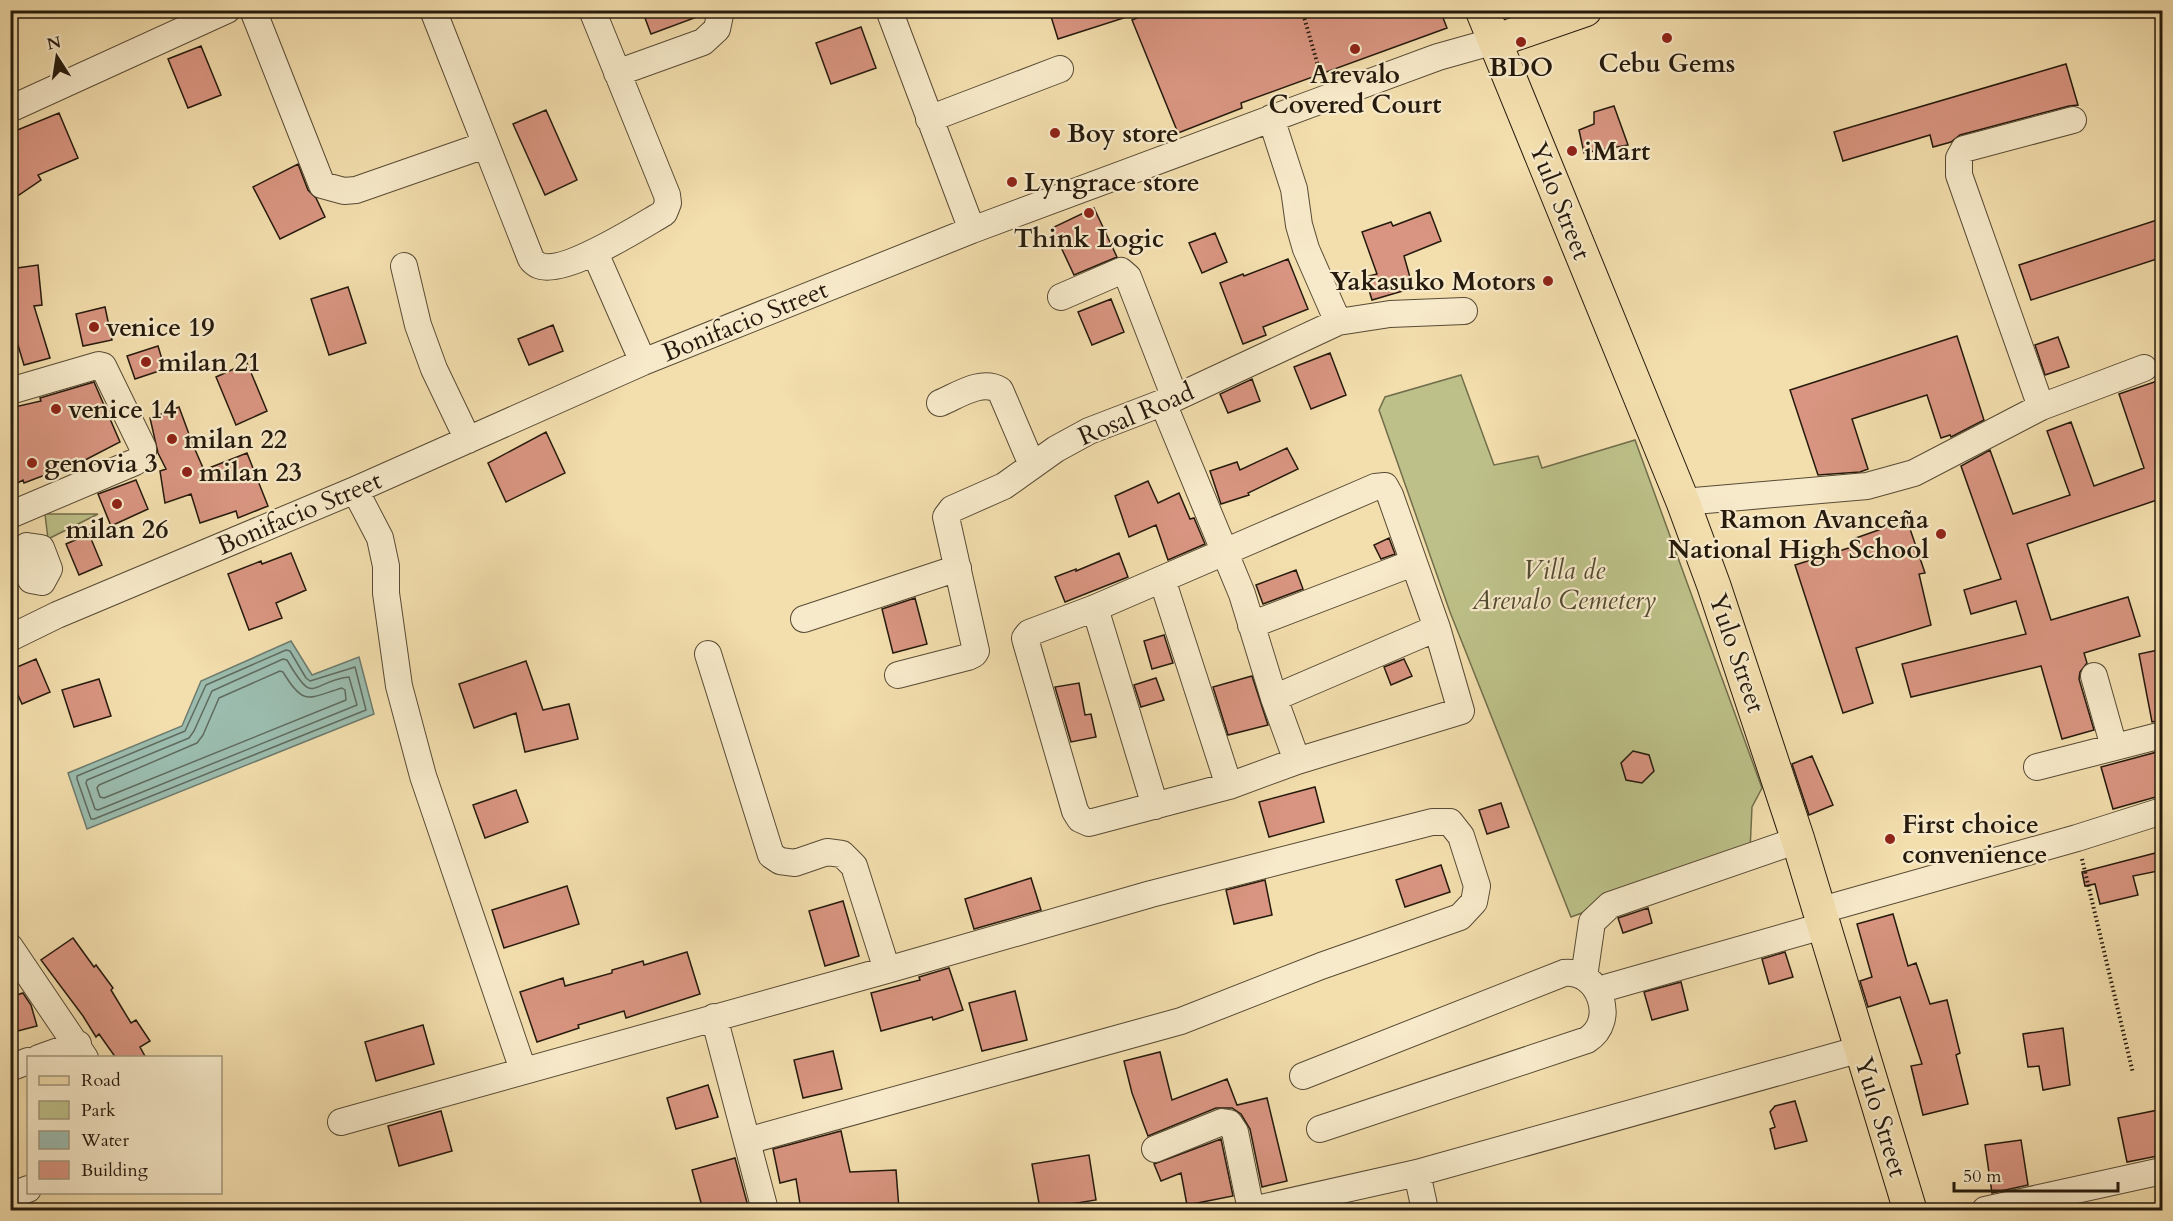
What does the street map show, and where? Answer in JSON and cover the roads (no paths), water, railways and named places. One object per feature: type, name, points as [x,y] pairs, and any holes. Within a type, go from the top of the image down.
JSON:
[{"type":"main road","name":"Yulo Street","points":[[1482,10],[1683,502],[1755,705],[1910,1210]]},
{"type":"main road","points":[[1495,40],[1585,10]]},
{"type":"street","points":[[10,109],[227,10]]},
{"type":"street","points":[[253,10],[322,185],[344,191],[356,190],[485,145]]},
{"type":"street","points":[[433,10],[531,259],[537,265],[549,267],[595,253],[664,213],[668,203],[667,195],[592,10]]},
{"type":"street","points":[[616,73],[703,42],[717,29],[721,10]]},
{"type":"street","points":[[889,10],[972,230]]},
{"type":"street","name":"Bonifacio Street","points":[[10,638],[57,615],[354,490],[643,362],[972,230],[1438,57],[1495,40]]},
{"type":"street","points":[[929,119],[1060,69]]},
{"type":"street","points":[[1271,118],[1294,189],[1299,225],[1306,249],[1338,322]]},
{"type":"street","points":[[2041,407],[1959,174],[1959,158],[1964,149],[2073,120]]},
{"type":"street","points":[[595,253],[643,362]]},
{"type":"street","points":[[404,266],[418,325],[434,369],[468,440]]},
{"type":"street","points":[[1061,297],[1120,271],[1128,277],[1169,401],[1224,552],[1242,594],[1274,698],[1297,761]]},
{"type":"street","name":"Rosal Road","points":[[898,675],[968,657],[976,651],[946,517],[948,512],[1004,486],[1032,465],[1089,431],[1169,401],[1338,322],[1390,314],[1464,311]]},
{"type":"street","points":[[10,391],[99,364],[103,366],[143,448],[143,458],[11,515],[27,546],[20,557],[31,580],[42,582],[57,615]]},
{"type":"street","points":[[1683,502],[1867,486],[1914,473],[2041,407],[2144,368]]},
{"type":"street","points":[[940,403],[984,385],[1000,390],[1032,465]]},
{"type":"street","points":[[1385,486],[1437,628],[1461,711],[1297,761],[1229,786],[1089,823],[1080,819],[1075,811],[1025,638],[1029,633],[1095,608],[1224,552],[1375,487],[1385,486]]},
{"type":"street","points":[[354,490],[380,538],[386,566],[386,593],[399,686],[423,776],[523,1070]]},
{"type":"street","points":[[1251,625],[1413,563]]},
{"type":"street","points":[[804,619],[958,568]]},
{"type":"street","points":[[1162,579],[1229,786]]},
{"type":"street","points":[[1095,608],[1155,806]]},
{"type":"street","points":[[1274,698],[1437,628]]},
{"type":"street","points":[[708,654],[771,855],[780,861],[795,863],[827,852],[842,854],[854,866],[887,970]]},
{"type":"street","points":[[2094,676],[2114,747]]},
{"type":"street","points":[[2037,767],[2163,735]]},
{"type":"street","points":[[1303,1076],[1564,973],[1572,972],[1591,984],[1820,918],[2163,811]]},
{"type":"street","points":[[341,1122],[1151,894],[1432,822],[1449,822],[1461,836],[1477,886],[1474,903],[1460,916],[1321,966],[1181,1021],[747,1141]]},
{"type":"street","points":[[1320,1129],[1594,1036],[1602,1024],[1604,1015],[1591,984],[1592,922],[1610,905],[1798,840]]},
{"type":"street","points":[[10,947],[81,1051],[51,1056]]},
{"type":"street","points":[[714,1017],[765,1210]]},
{"type":"street","points":[[1155,1149],[1222,1122],[1229,1123],[1235,1132],[1252,1210],[1417,1173],[1861,1049]]},
{"type":"street","points":[[10,1068],[27,1061]]},
{"type":"street","points":[[1985,1210],[2163,1171]]},
{"type":"street","points":[[1417,1173],[1425,1210]]},
{"type":"street","points":[[10,1196],[27,1189]]},
{"type":"water","points":[[291,641],[312,675],[359,657],[374,714],[87,829],[68,773],[182,726],[201,681]]},
{"type":"place","name":"Cebu Gems","points":[[1667,38]]},
{"type":"place","name":"BDO","points":[[1521,42]]},
{"type":"place","name":"Arevalo Covered Court","points":[[1355,49]]},
{"type":"place","name":"Boy store","points":[[1055,133]]},
{"type":"place","name":"iMart","points":[[1572,151]]},
{"type":"place","name":"Lyngrace store","points":[[1012,182]]},
{"type":"place","name":"Think Logic","points":[[1089,213]]},
{"type":"place","name":"Yakasuko Motors","points":[[1548,281]]},
{"type":"place","name":"venice 19","points":[[94,327]]},
{"type":"place","name":"milan 21","points":[[146,362]]},
{"type":"place","name":"venice 14","points":[[56,409]]},
{"type":"place","name":"milan 22","points":[[172,439]]},
{"type":"place","name":"genovia 3","points":[[32,463]]},
{"type":"place","name":"milan 23","points":[[187,472]]},
{"type":"place","name":"milan 26","points":[[117,504]]},
{"type":"place","name":"Ramon Avanceña National High School","points":[[1941,534]]},
{"type":"place","name":"First choice convenience","points":[[1890,839]]},
{"type":"park label","name":"Villa de Arevalo Cemetery","points":[[1564,585]]}]
